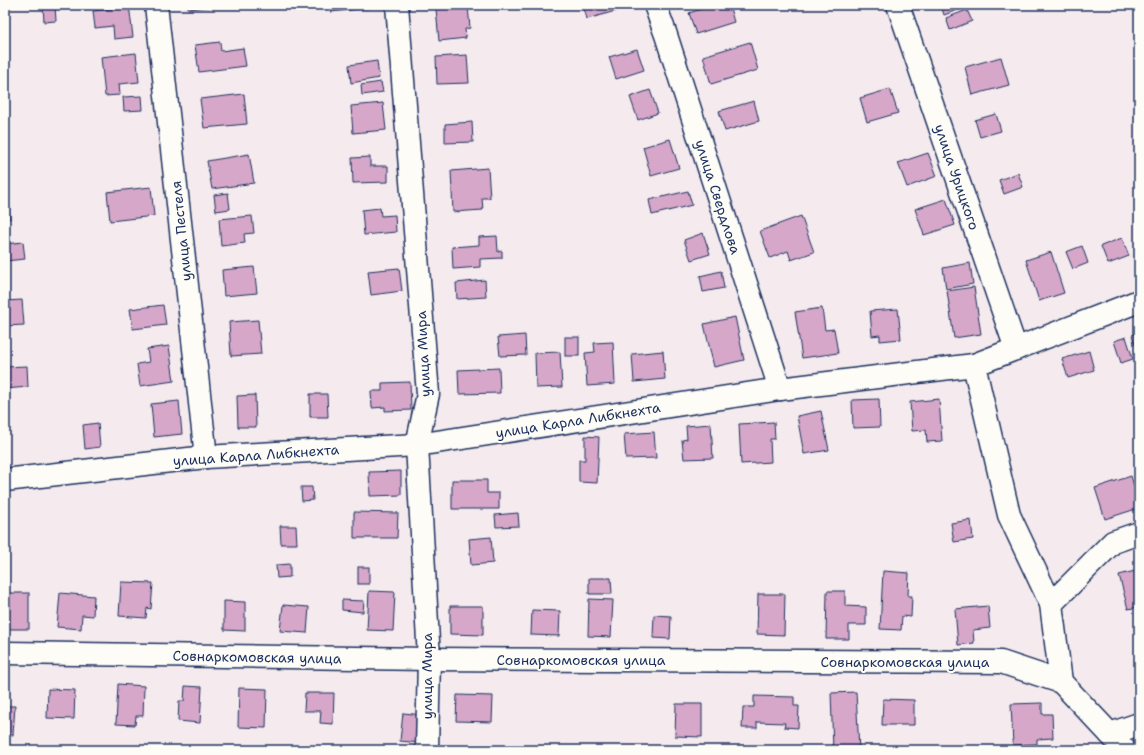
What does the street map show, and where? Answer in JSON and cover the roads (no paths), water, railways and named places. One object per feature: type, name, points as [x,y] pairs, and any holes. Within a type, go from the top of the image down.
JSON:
[{"type":"street","name":"улица Пестеля","points":[[156,5],[206,457]]},
{"type":"street","name":"улица Мира","points":[[397,5],[428,394],[417,445],[429,659],[427,750]]},
{"type":"street","name":"улица Свердлова","points":[[655,5],[780,389]]},
{"type":"street","name":"улица Урицкого","points":[[898,5],[1016,349]]},
{"type":"street","name":"улица Карла Либкнехта","points":[[5,480],[206,457],[417,445],[780,389],[974,365],[1139,302]]},
{"type":"street","points":[[974,365],[1009,515],[1051,604],[1061,682]]},
{"type":"street","points":[[1051,604],[1113,542],[1139,533]]},
{"type":"street","name":"Совнаркомовская улица","points":[[5,653],[429,659],[1001,662],[1061,682],[1125,750]]},
{"type":"street","points":[[1110,734],[1139,724]]}]
